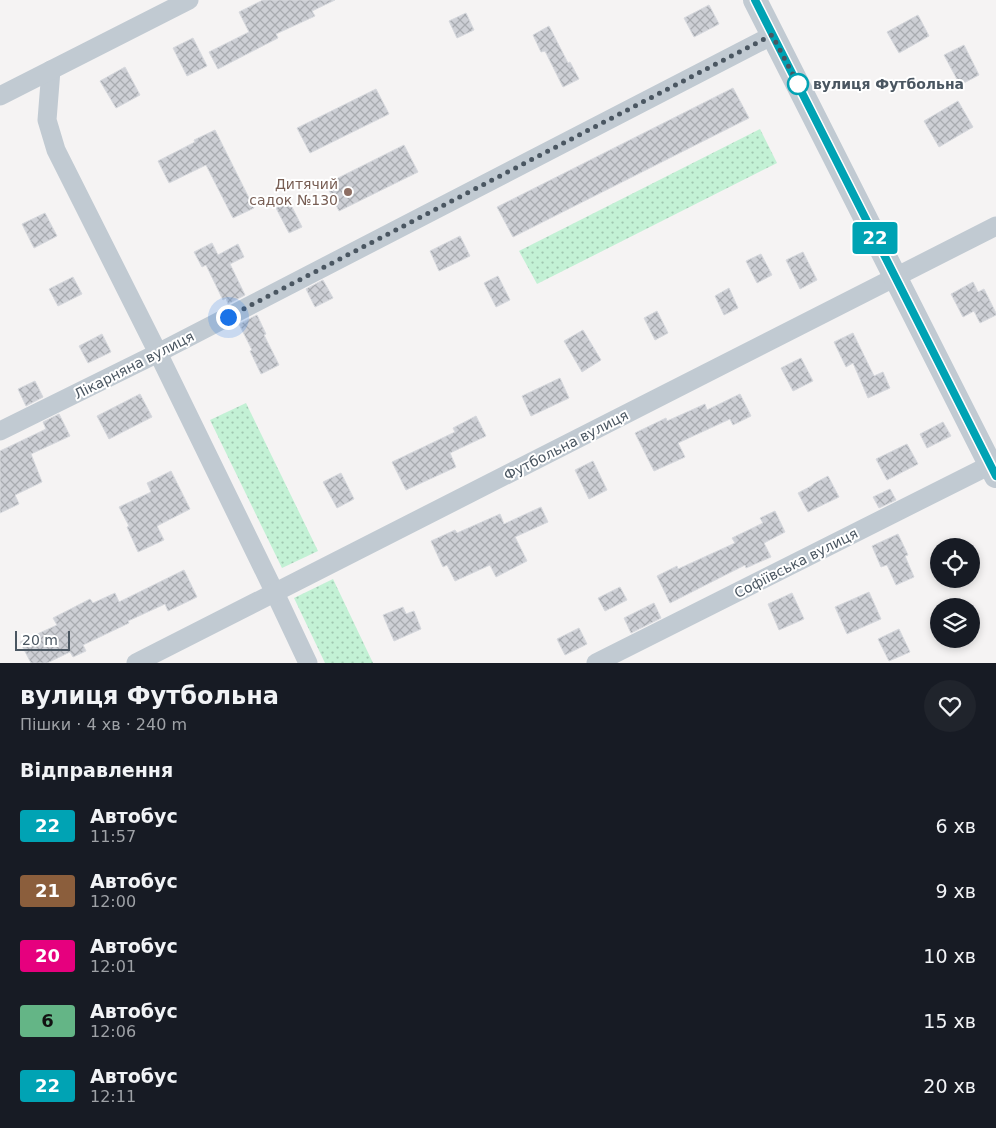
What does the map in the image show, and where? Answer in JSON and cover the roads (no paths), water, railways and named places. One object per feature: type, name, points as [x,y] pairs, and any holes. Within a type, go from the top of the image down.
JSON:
[{"type":"street","points":[[0,96],[189,0]]},
{"type":"street","points":[[755,0],[895,278],[994,468]]},
{"type":"street","name":"Лікарняна вулиця","points":[[0,431],[158,353],[772,35]]},
{"type":"street","points":[[51,70],[47,120],[56,150],[158,353],[308,663]]},
{"type":"street","name":"Футбольна вулиця","points":[[136,663],[996,226]]},
{"type":"street","name":"Софіївська вулиця","points":[[596,663],[994,468]]},
{"type":"place","name":"вулиця Футбольна","points":[[798,84]]},
{"type":"place","name":"Дитячий садок №130","points":[[348,192]]}]
